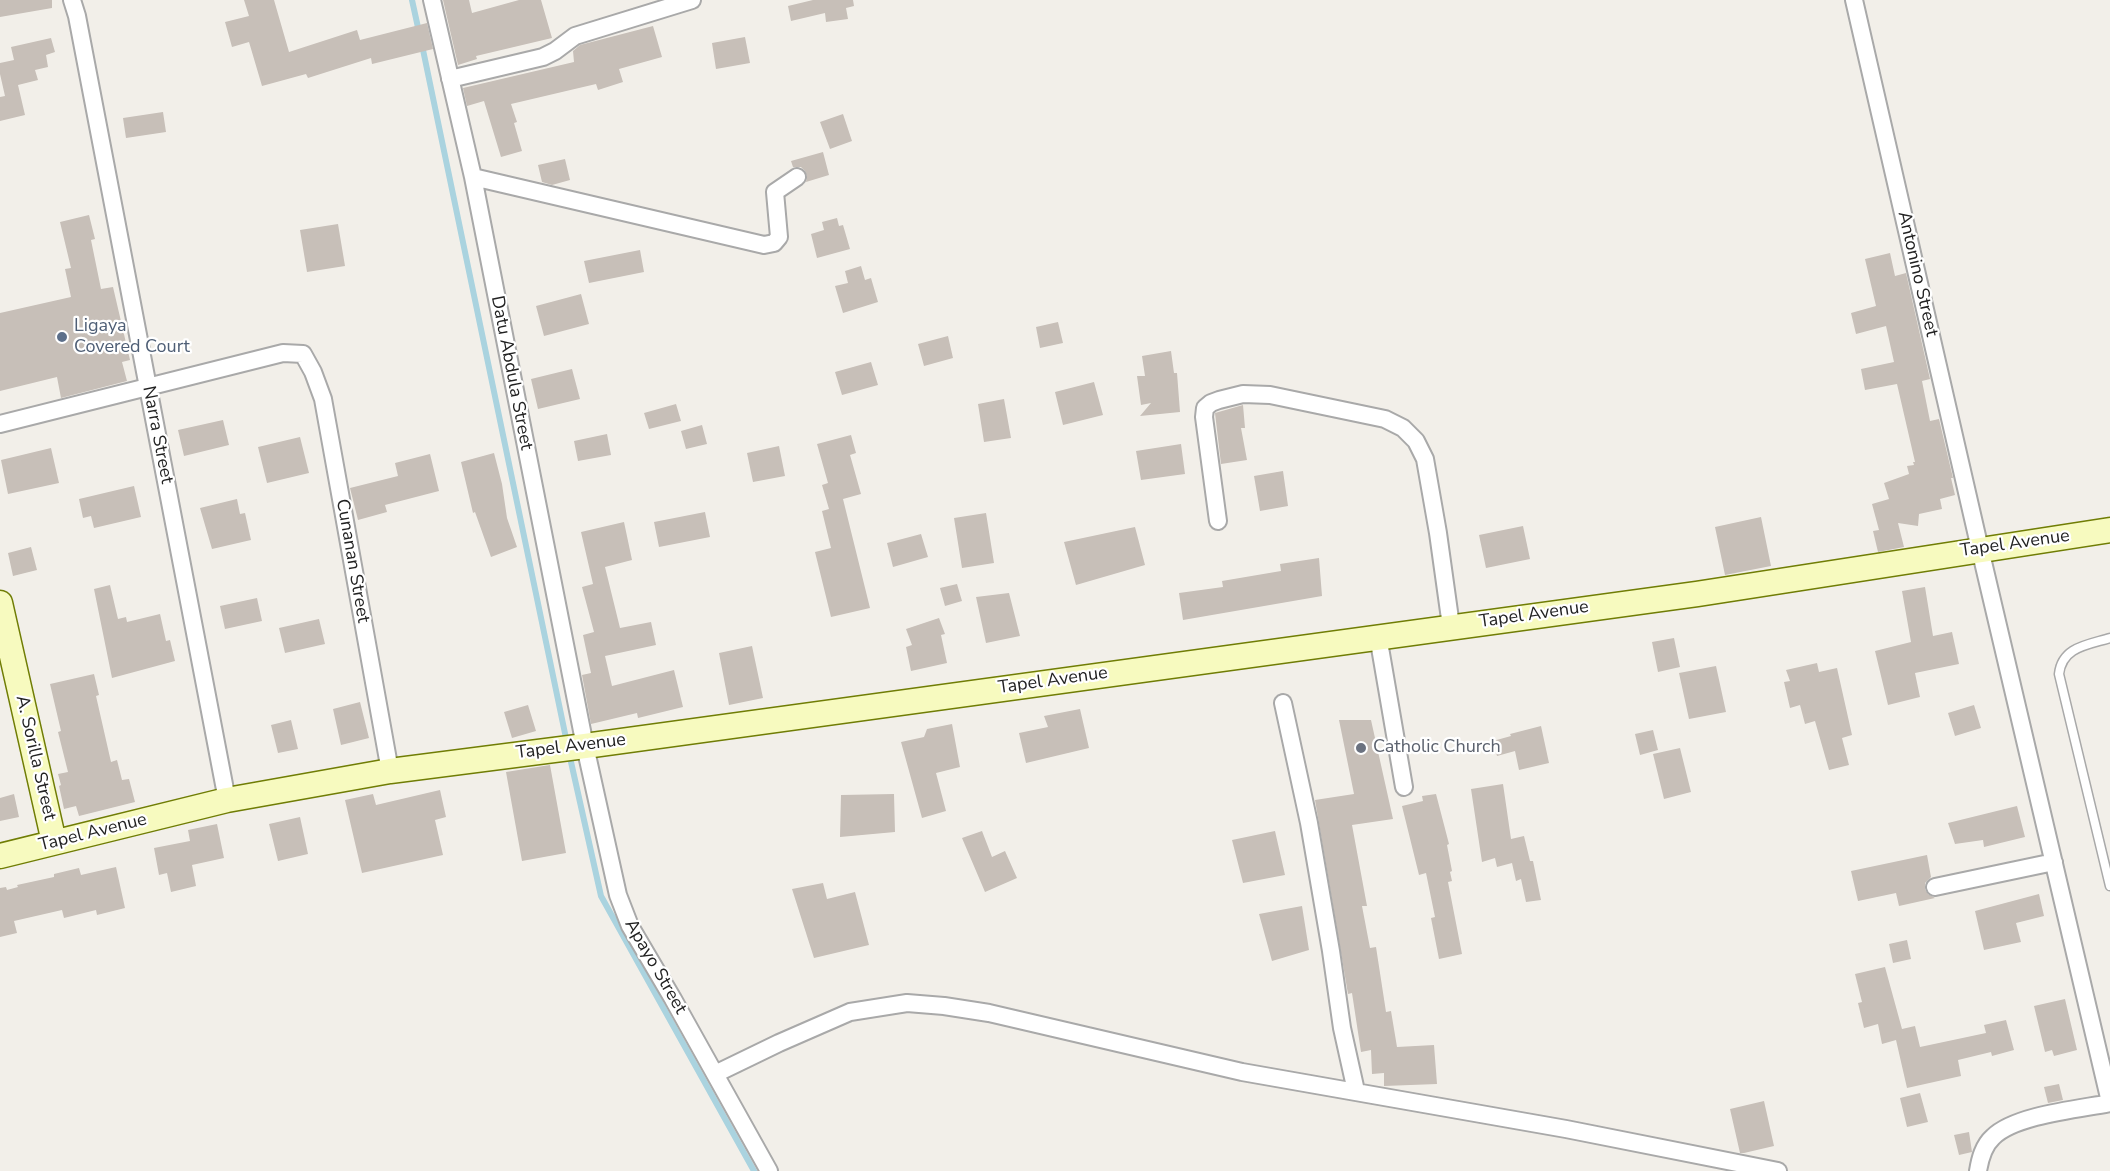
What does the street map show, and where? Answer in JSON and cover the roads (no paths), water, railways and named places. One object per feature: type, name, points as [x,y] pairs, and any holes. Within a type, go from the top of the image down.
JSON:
[{"type":"street","name":"Narra Street","points":[[72,0],[77,16],[227,800]]},
{"type":"street","name":"Datu Abdula Street","points":[[432,0],[473,177],[585,746]]},
{"type":"street","points":[[450,79],[543,57],[575,36],[692,0]]},
{"type":"street","name":"Antonino Street","points":[[1854,0],[2110,1102]]},
{"type":"street","points":[[473,177],[764,245],[774,243],[779,237],[775,192],[796,177]]},
{"type":"street","name":"Cunanan Street","points":[[148,388],[283,353],[303,354],[313,372],[322,399],[390,771]]},
{"type":"street","points":[[0,424],[148,388]]},
{"type":"street","points":[[1218,521],[1204,417],[1205,408],[1211,402],[1244,394],[1270,395],[1385,419],[1403,428],[1416,441],[1425,459],[1451,626]]},
{"type":"street","name":"Tapel Avenue","points":[[0,856],[227,800],[390,771],[1697,594],[2110,530]]},
{"type":"street","name":"A. Sorilla Street","points":[[0,603],[54,842]]},
{"type":"street","points":[[1378,636],[1404,787]]},
{"type":"street","points":[[1283,703],[1309,823],[1342,1028],[1356,1091]]},
{"type":"street","name":"Apayo Street","points":[[585,746],[623,913],[769,1171]]},
{"type":"street","points":[[1935,887],[2054,862]]},
{"type":"street","points":[[715,1074],[850,1012],[908,1003],[944,1006],[989,1013],[1242,1072],[1356,1091],[1778,1171]]},
{"type":"street","points":[[1978,1171],[1984,1148],[2003,1128],[2110,1102]]},
{"type":"lane","points":[[2110,639],[2075,650],[2065,656],[2060,664],[2059,674],[2110,886]]},
{"type":"waterway","points":[[412,0],[419,32]]},
{"type":"waterway","points":[[422,45],[567,743]]},
{"type":"waterway","points":[[569,753],[601,896],[754,1171]]},
{"type":"place","name":"Ligaya Covered Court","points":[[62,337]]},
{"type":"place","name":"Catholic Church","points":[[1361,748]]}]
